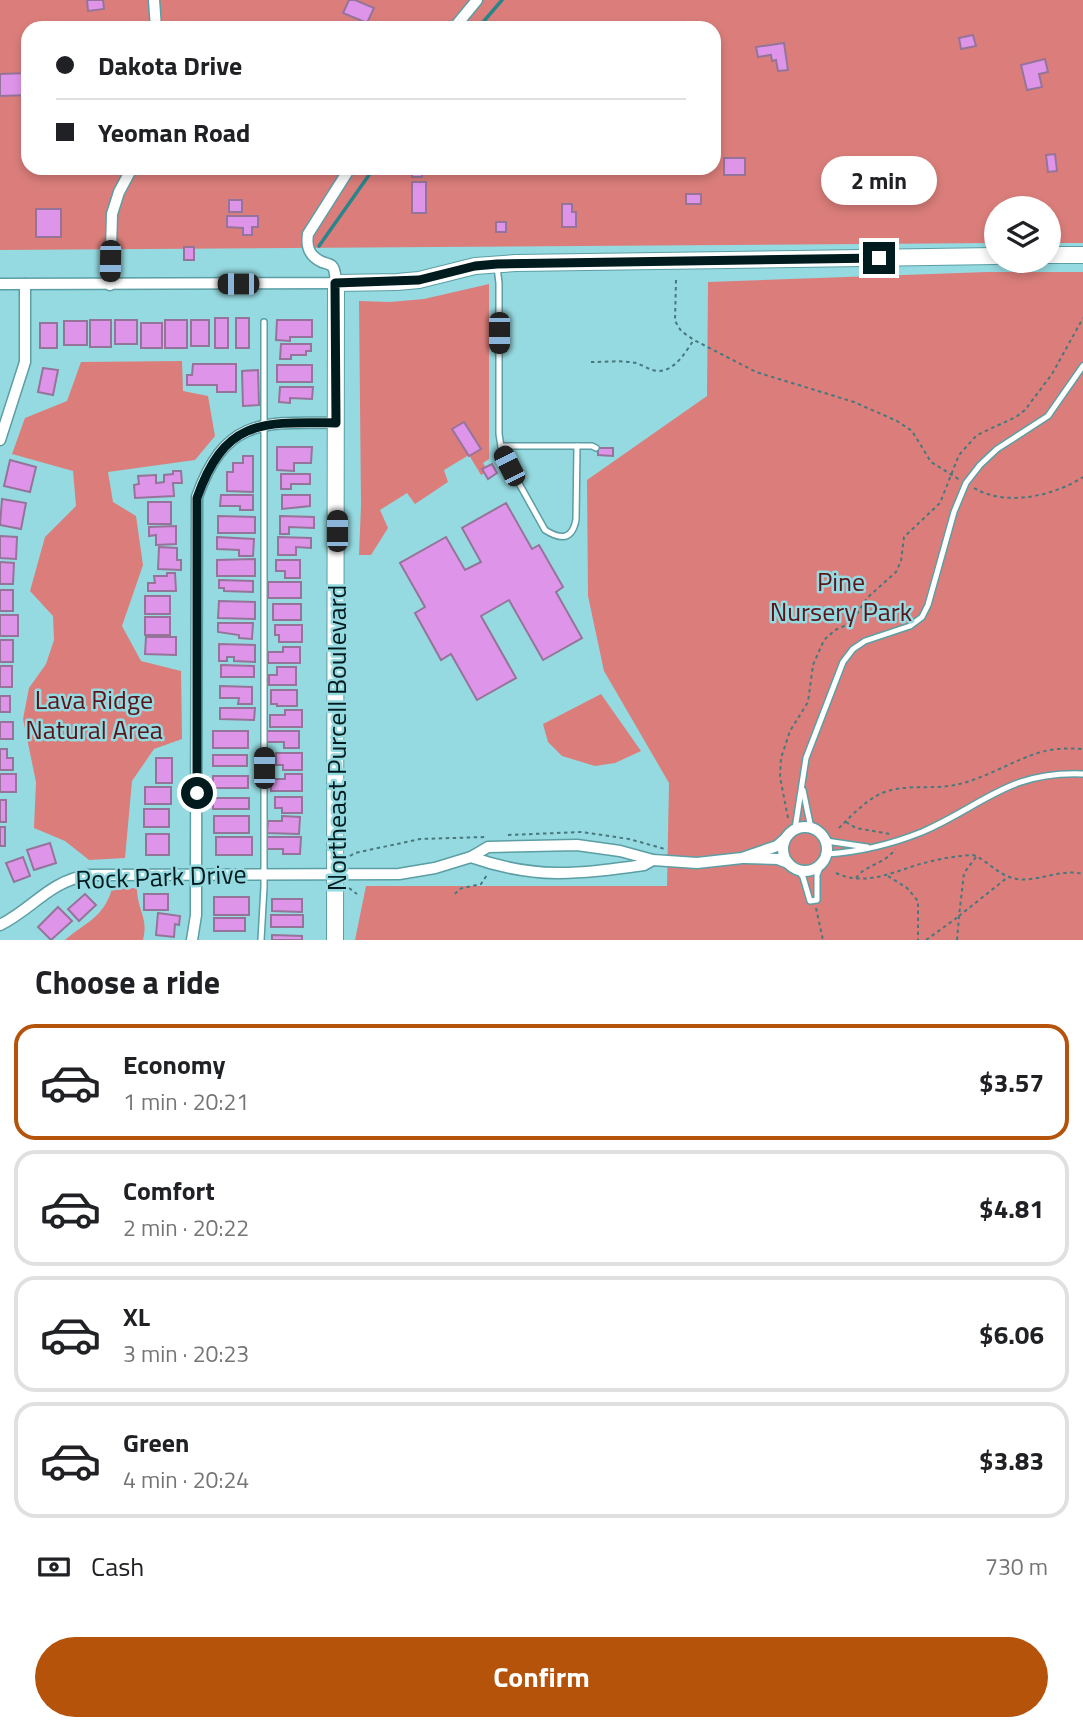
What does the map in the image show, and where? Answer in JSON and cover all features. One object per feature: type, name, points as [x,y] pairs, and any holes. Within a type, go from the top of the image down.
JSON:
[{"type":"street","points":[[154,0],[156,21]]},
{"type":"street","points":[[460,21],[477,0]]},
{"type":"street","points":[[110,285],[111,214],[128,175]]},
{"type":"street","points":[[335,283],[335,270],[309,252],[307,243],[308,234],[346,175]]},
{"type":"street","points":[[1061,255],[1083,255]]},
{"type":"street","points":[[0,284],[335,283],[419,280],[475,266],[497,264],[984,256]]},
{"type":"street","name":"Northeast Purcell Boulevard","points":[[335,283],[335,940]]},
{"type":"street","points":[[0,440],[24,362],[25,285]]},
{"type":"street","points":[[192,940],[196,915],[197,498],[206,471],[220,451],[245,432],[279,422],[336,423]]},
{"type":"street","points":[[471,857],[521,870],[557,874],[645,865],[653,860],[697,863],[742,858],[778,859],[793,866],[810,870],[824,859],[827,841],[818,831],[791,827],[783,852],[793,866]]},
{"type":"street","points":[[742,858],[777,846],[785,839]]},
{"type":"street","name":"Rock Park Drive","points":[[0,925],[23,912],[42,894],[71,878],[88,875],[399,874],[435,868],[471,857],[488,847],[550,844],[597,846],[653,860]]},
{"type":"lane","points":[[497,264],[501,446],[507,462],[545,530],[556,537],[567,536],[574,530],[577,446]]},
{"type":"lane","points":[[261,940],[264,873],[264,322]]},
{"type":"lane","points":[[791,827],[806,758],[843,662],[853,649],[864,641],[910,626],[922,617],[928,605],[954,512],[966,483],[997,449],[1048,416],[1083,366]]},
{"type":"lane","points":[[501,446],[596,448]]},
{"type":"lane","points":[[793,866],[803,877],[810,901],[814,901],[817,900],[817,875],[824,859],[900,840],[924,831],[995,791],[1019,781],[1062,773],[1083,774]]},
{"type":"lane","points":[[802,786],[811,828]]},
{"type":"lane","points":[[827,841],[867,847]]},
{"type":"path","points":[[676,280],[675,321],[681,331],[694,340],[756,372],[854,402],[897,421],[912,431],[931,462],[989,495],[1039,496],[1083,477]]},
{"type":"path","points":[[791,827],[780,777],[781,758],[790,731],[808,702],[818,650],[830,634],[851,624],[867,598],[896,572],[901,561],[904,537],[936,508],[944,497],[959,455],[977,435],[1016,417],[1036,397],[1083,318]]},
{"type":"path","points":[[591,362],[632,363],[664,370],[678,360],[694,340]]},
{"type":"path","points":[[839,828],[879,794],[908,787],[952,786],[1003,769],[1034,754],[1050,750],[1083,749]]},
{"type":"path","points":[[500,835],[582,832],[629,839],[667,850]]},
{"type":"path","points":[[349,857],[355,853],[420,839],[487,837]]},
{"type":"path","points":[[957,940],[964,873],[976,856]]},
{"type":"path","points":[[836,873],[855,879],[887,875],[930,861],[976,856],[995,871],[1008,877],[1028,880],[1067,872],[1083,874]]},
{"type":"path","points":[[455,894],[459,889],[481,884],[486,879],[488,868]]},
{"type":"path","points":[[887,875],[907,888],[918,901],[918,940]]},
{"type":"path","points":[[926,940],[1008,877]]},
{"type":"path","points":[[348,887],[357,894]]},
{"type":"path","points":[[814,901],[823,940]]},
{"type":"green space","points":[[0,0],[1083,0],[1083,243],[1061,243],[1061,196],[984,196],[984,243],[0,250]]},
{"type":"green space","name":"Pine Nursery Park","points":[[984,272],[1083,272],[1083,940],[355,940],[366,886],[667,886],[669,783],[604,671],[588,596],[587,480],[707,396],[708,282]]},
{"type":"green space","points":[[489,284],[489,459],[483,463],[488,471],[481,475],[469,455],[444,470],[448,482],[415,504],[407,493],[380,510],[388,528],[371,555],[359,555],[359,301],[424,299]]},
{"type":"green space","name":"Lava Ridge Natural Area","points":[[182,361],[183,391],[208,396],[215,436],[195,460],[108,472],[113,502],[136,516],[143,565],[122,626],[141,661],[181,671],[182,739],[154,749],[132,781],[125,858],[89,860],[65,841],[34,828],[36,782],[23,719],[29,688],[46,664],[54,640],[53,616],[30,591],[45,537],[76,506],[73,471],[12,454],[25,418],[67,401],[81,362]]},
{"type":"green space","points":[[601,694],[641,751],[615,763],[595,766],[562,756],[548,742],[543,724]]},
{"type":"green space","points":[[137,888],[145,926],[143,940],[65,940],[99,913],[112,889]]},
{"type":"building","points":[[87,0],[103,0],[104,9],[88,11]]},
{"type":"building","points":[[349,0],[374,8],[368,21],[343,13]]},
{"type":"building","points":[[973,35],[976,46],[961,49],[959,38]]},
{"type":"building","points":[[784,43],[788,70],[778,71],[776,60],[772,61],[771,55],[758,57],[756,47]]},
{"type":"building","points":[[1045,59],[1048,72],[1039,74],[1042,87],[1027,90],[1021,65]]},
{"type":"building","points":[[21,73],[21,95],[0,96],[0,74]]},
{"type":"building","points":[[1055,154],[1057,171],[1048,172],[1046,155]]},
{"type":"building","points":[[724,158],[745,158],[745,175],[724,175]]},
{"type":"building","points":[[412,182],[426,182],[426,213],[412,213]]},
{"type":"building","points":[[686,194],[701,194],[701,204],[686,204]]},
{"type":"building","points":[[229,200],[242,200],[242,212],[229,212]]},
{"type":"building","points":[[562,204],[572,204],[572,212],[576,212],[576,227],[562,227]]},
{"type":"building","points":[[36,209],[61,209],[61,237],[36,237]]},
{"type":"building","points":[[227,216],[258,216],[258,227],[252,227],[252,235],[243,235],[243,228],[227,227]]},
{"type":"building","points":[[496,222],[506,222],[506,232],[496,232]]},
{"type":"building","points":[[184,247],[194,247],[194,260],[184,260]]},
{"type":"building","points":[[215,318],[228,318],[228,348],[215,348]]},
{"type":"building","points":[[236,318],[249,318],[249,348],[236,348]]},
{"type":"building","points":[[90,320],[111,320],[111,347],[90,347]]},
{"type":"building","points":[[115,320],[137,320],[137,344],[115,344]]},
{"type":"building","points":[[165,320],[187,320],[187,348],[165,348]]},
{"type":"building","points":[[191,320],[209,320],[209,346],[191,346]]},
{"type":"building","points":[[277,320],[312,320],[312,337],[290,337],[290,341],[276,340]]},
{"type":"building","points":[[64,321],[87,321],[87,345],[64,345]]},
{"type":"building","points":[[40,323],[57,323],[57,348],[40,348]]},
{"type":"building","points":[[141,323],[162,323],[162,348],[141,348]]},
{"type":"building","points":[[281,344],[311,344],[311,351],[306,351],[306,355],[291,355],[291,359],[280,359]]},
{"type":"building","points":[[193,364],[236,364],[236,392],[217,392],[217,385],[187,385],[187,375],[192,375]]},
{"type":"building","points":[[277,365],[312,365],[312,382],[277,382]]},
{"type":"building","points":[[43,368],[58,370],[53,395],[38,392]]},
{"type":"building","points":[[258,370],[259,405],[243,406],[242,371]]},
{"type":"building","points":[[280,387],[313,387],[312,399],[290,398],[290,403],[279,402]]},
{"type":"building","points":[[464,422],[481,449],[469,456],[452,429]]},
{"type":"building","points":[[277,447],[312,447],[311,463],[294,463],[294,471],[277,470]]},
{"type":"building","points":[[598,448],[613,448],[613,456],[598,455]]},
{"type":"building","points":[[243,456],[253,456],[253,492],[227,491],[227,472],[233,472],[233,463],[243,463]]},
{"type":"building","points":[[10,460],[36,467],[30,492],[4,486]]},
{"type":"building","points":[[492,464],[497,473],[488,479],[482,469]]},
{"type":"building","points":[[173,471],[181,471],[182,483],[173,483],[174,496],[135,498],[134,485],[139,484],[138,476],[156,475],[156,483],[164,482],[164,475],[173,474]]},
{"type":"building","points":[[281,474],[310,474],[310,484],[291,484],[291,489],[281,489]]},
{"type":"building","points":[[221,495],[253,495],[253,510],[240,510],[240,506],[220,506]]},
{"type":"building","points":[[282,495],[310,495],[310,506],[282,509]]},
{"type":"building","points":[[2,499],[26,503],[21,529],[0,525]]},
{"type":"building","points":[[148,502],[171,502],[171,524],[148,524]]},
{"type":"building","points":[[506,503],[532,549],[539,545],[563,587],[556,592],[582,638],[543,660],[509,600],[481,616],[516,678],[477,700],[451,654],[441,660],[415,613],[425,607],[400,563],[446,537],[465,570],[481,562],[462,528]]},
{"type":"building","points":[[218,516],[255,517],[255,533],[218,533]]},
{"type":"building","points":[[280,516],[314,517],[314,528],[289,527],[289,534],[280,534]]},
{"type":"building","points":[[176,526],[176,544],[156,545],[156,535],[149,536],[149,527]]},
{"type":"building","points":[[0,536],[17,537],[16,559],[0,558]]},
{"type":"building","points":[[217,537],[254,539],[253,556],[239,556],[239,550],[217,549]]},
{"type":"building","points":[[278,537],[311,538],[311,548],[296,547],[296,555],[278,555]]},
{"type":"building","points":[[159,547],[177,548],[177,560],[181,560],[181,570],[158,569]]},
{"type":"building","points":[[255,559],[255,576],[217,576],[217,560]]},
{"type":"building","points":[[276,560],[300,560],[300,578],[285,578],[285,571],[276,571]]},
{"type":"building","points":[[0,562],[14,563],[13,584],[0,584]]},
{"type":"building","points":[[167,573],[175,573],[176,591],[148,591],[148,583],[155,583],[154,576],[167,576]]},
{"type":"building","points":[[219,580],[253,581],[253,592],[224,591],[224,588],[219,588]]},
{"type":"building","points":[[268,582],[301,582],[301,598],[268,598]]},
{"type":"building","points":[[0,590],[13,590],[13,611],[0,611]]},
{"type":"building","points":[[145,596],[170,596],[170,614],[145,614]]},
{"type":"building","points":[[219,601],[255,602],[255,619],[218,618]]},
{"type":"building","points":[[273,604],[301,604],[301,620],[273,620]]},
{"type":"building","points":[[0,615],[18,615],[18,636],[0,636]]},
{"type":"building","points":[[145,617],[170,617],[170,635],[145,635]]},
{"type":"building","points":[[218,623],[253,623],[252,639],[218,632]]},
{"type":"building","points":[[275,625],[302,625],[302,642],[279,642],[279,635],[275,635]]},
{"type":"building","points":[[146,637],[176,637],[176,655],[145,654]]},
{"type":"building","points":[[0,640],[13,640],[13,662],[0,662]]},
{"type":"building","points":[[219,644],[255,645],[255,662],[234,661],[234,657],[219,661]]},
{"type":"building","points":[[283,647],[300,647],[300,663],[268,663],[268,652],[283,652]]},
{"type":"building","points":[[221,665],[254,666],[254,677],[221,677]]},
{"type":"building","points":[[0,666],[12,666],[12,687],[0,687]]},
{"type":"building","points":[[277,667],[296,667],[296,685],[269,685],[269,675],[277,675]]},
{"type":"building","points":[[220,686],[252,687],[252,704],[238,704],[239,698],[220,698]]},
{"type":"building","points":[[271,690],[297,690],[297,706],[271,704]]},
{"type":"building","points":[[0,696],[10,696],[10,712],[0,712]]},
{"type":"building","points":[[220,708],[255,708],[254,720],[220,719]]},
{"type":"building","points":[[285,710],[302,710],[302,727],[270,727],[270,715],[285,715]]},
{"type":"building","points":[[0,722],[13,722],[13,739],[0,739]]},
{"type":"building","points":[[213,731],[248,731],[248,748],[213,748]]},
{"type":"building","points":[[267,731],[299,731],[299,748],[284,748],[284,742],[267,742]]},
{"type":"building","points":[[0,749],[7,749],[7,758],[13,758],[13,770],[0,770]]},
{"type":"building","points":[[276,753],[302,753],[302,770],[283,770],[283,765],[276,765]]},
{"type":"building","points":[[213,755],[247,755],[247,766],[213,766]]},
{"type":"building","points":[[156,758],[172,758],[172,783],[156,783]]},
{"type":"building","points":[[0,774],[16,774],[16,792],[0,792]]},
{"type":"building","points":[[285,774],[302,774],[302,791],[271,791],[271,779],[285,779]]},
{"type":"building","points":[[213,776],[248,776],[248,788],[213,788]]},
{"type":"building","points":[[145,787],[171,787],[171,804],[145,804]]},
{"type":"building","points":[[275,797],[302,797],[302,813],[282,813],[282,808],[275,808]]},
{"type":"building","points":[[213,798],[249,798],[249,809],[213,809]]},
{"type":"building","points":[[0,800],[6,800],[6,822],[0,822]]},
{"type":"building","points":[[144,809],[169,809],[169,827],[144,827]]},
{"type":"building","points":[[214,816],[249,816],[249,833],[214,833]]},
{"type":"building","points":[[282,816],[300,817],[299,834],[267,833],[268,821],[282,821]]},
{"type":"building","points":[[0,827],[5,827],[5,846],[0,846]]},
{"type":"building","points":[[146,834],[169,834],[169,855],[146,855]]},
{"type":"building","points":[[216,837],[252,837],[252,855],[216,855]]},
{"type":"building","points":[[266,837],[301,837],[300,854],[283,854],[283,849],[266,849]]},
{"type":"building","points":[[50,843],[56,863],[34,870],[27,850]]},
{"type":"building","points":[[23,857],[30,876],[14,882],[6,863]]},
{"type":"building","points":[[85,894],[96,905],[79,921],[68,909]]},
{"type":"building","points":[[144,894],[168,894],[168,910],[144,910]]},
{"type":"building","points":[[214,897],[249,897],[249,915],[214,915]]},
{"type":"building","points":[[272,899],[302,899],[302,912],[272,911]]},
{"type":"building","points":[[58,907],[72,921],[51,940],[38,927]]},
{"type":"building","points":[[158,913],[180,916],[179,925],[175,924],[174,937],[156,935]]},
{"type":"building","points":[[271,915],[303,915],[303,927],[271,927]]},
{"type":"building","points":[[214,918],[245,918],[245,931],[214,931]]},
{"type":"building","points":[[272,935],[302,936],[302,940],[272,940]]},
{"type":"waterway","points":[[484,21],[502,0]]},
{"type":"waterway","points":[[319,246],[369,175]]},
{"type":"route","points":[[197,793],[197,498],[206,471],[220,451],[245,432],[279,422],[336,423],[335,283],[419,280],[475,266],[497,264],[879,258]]}]
